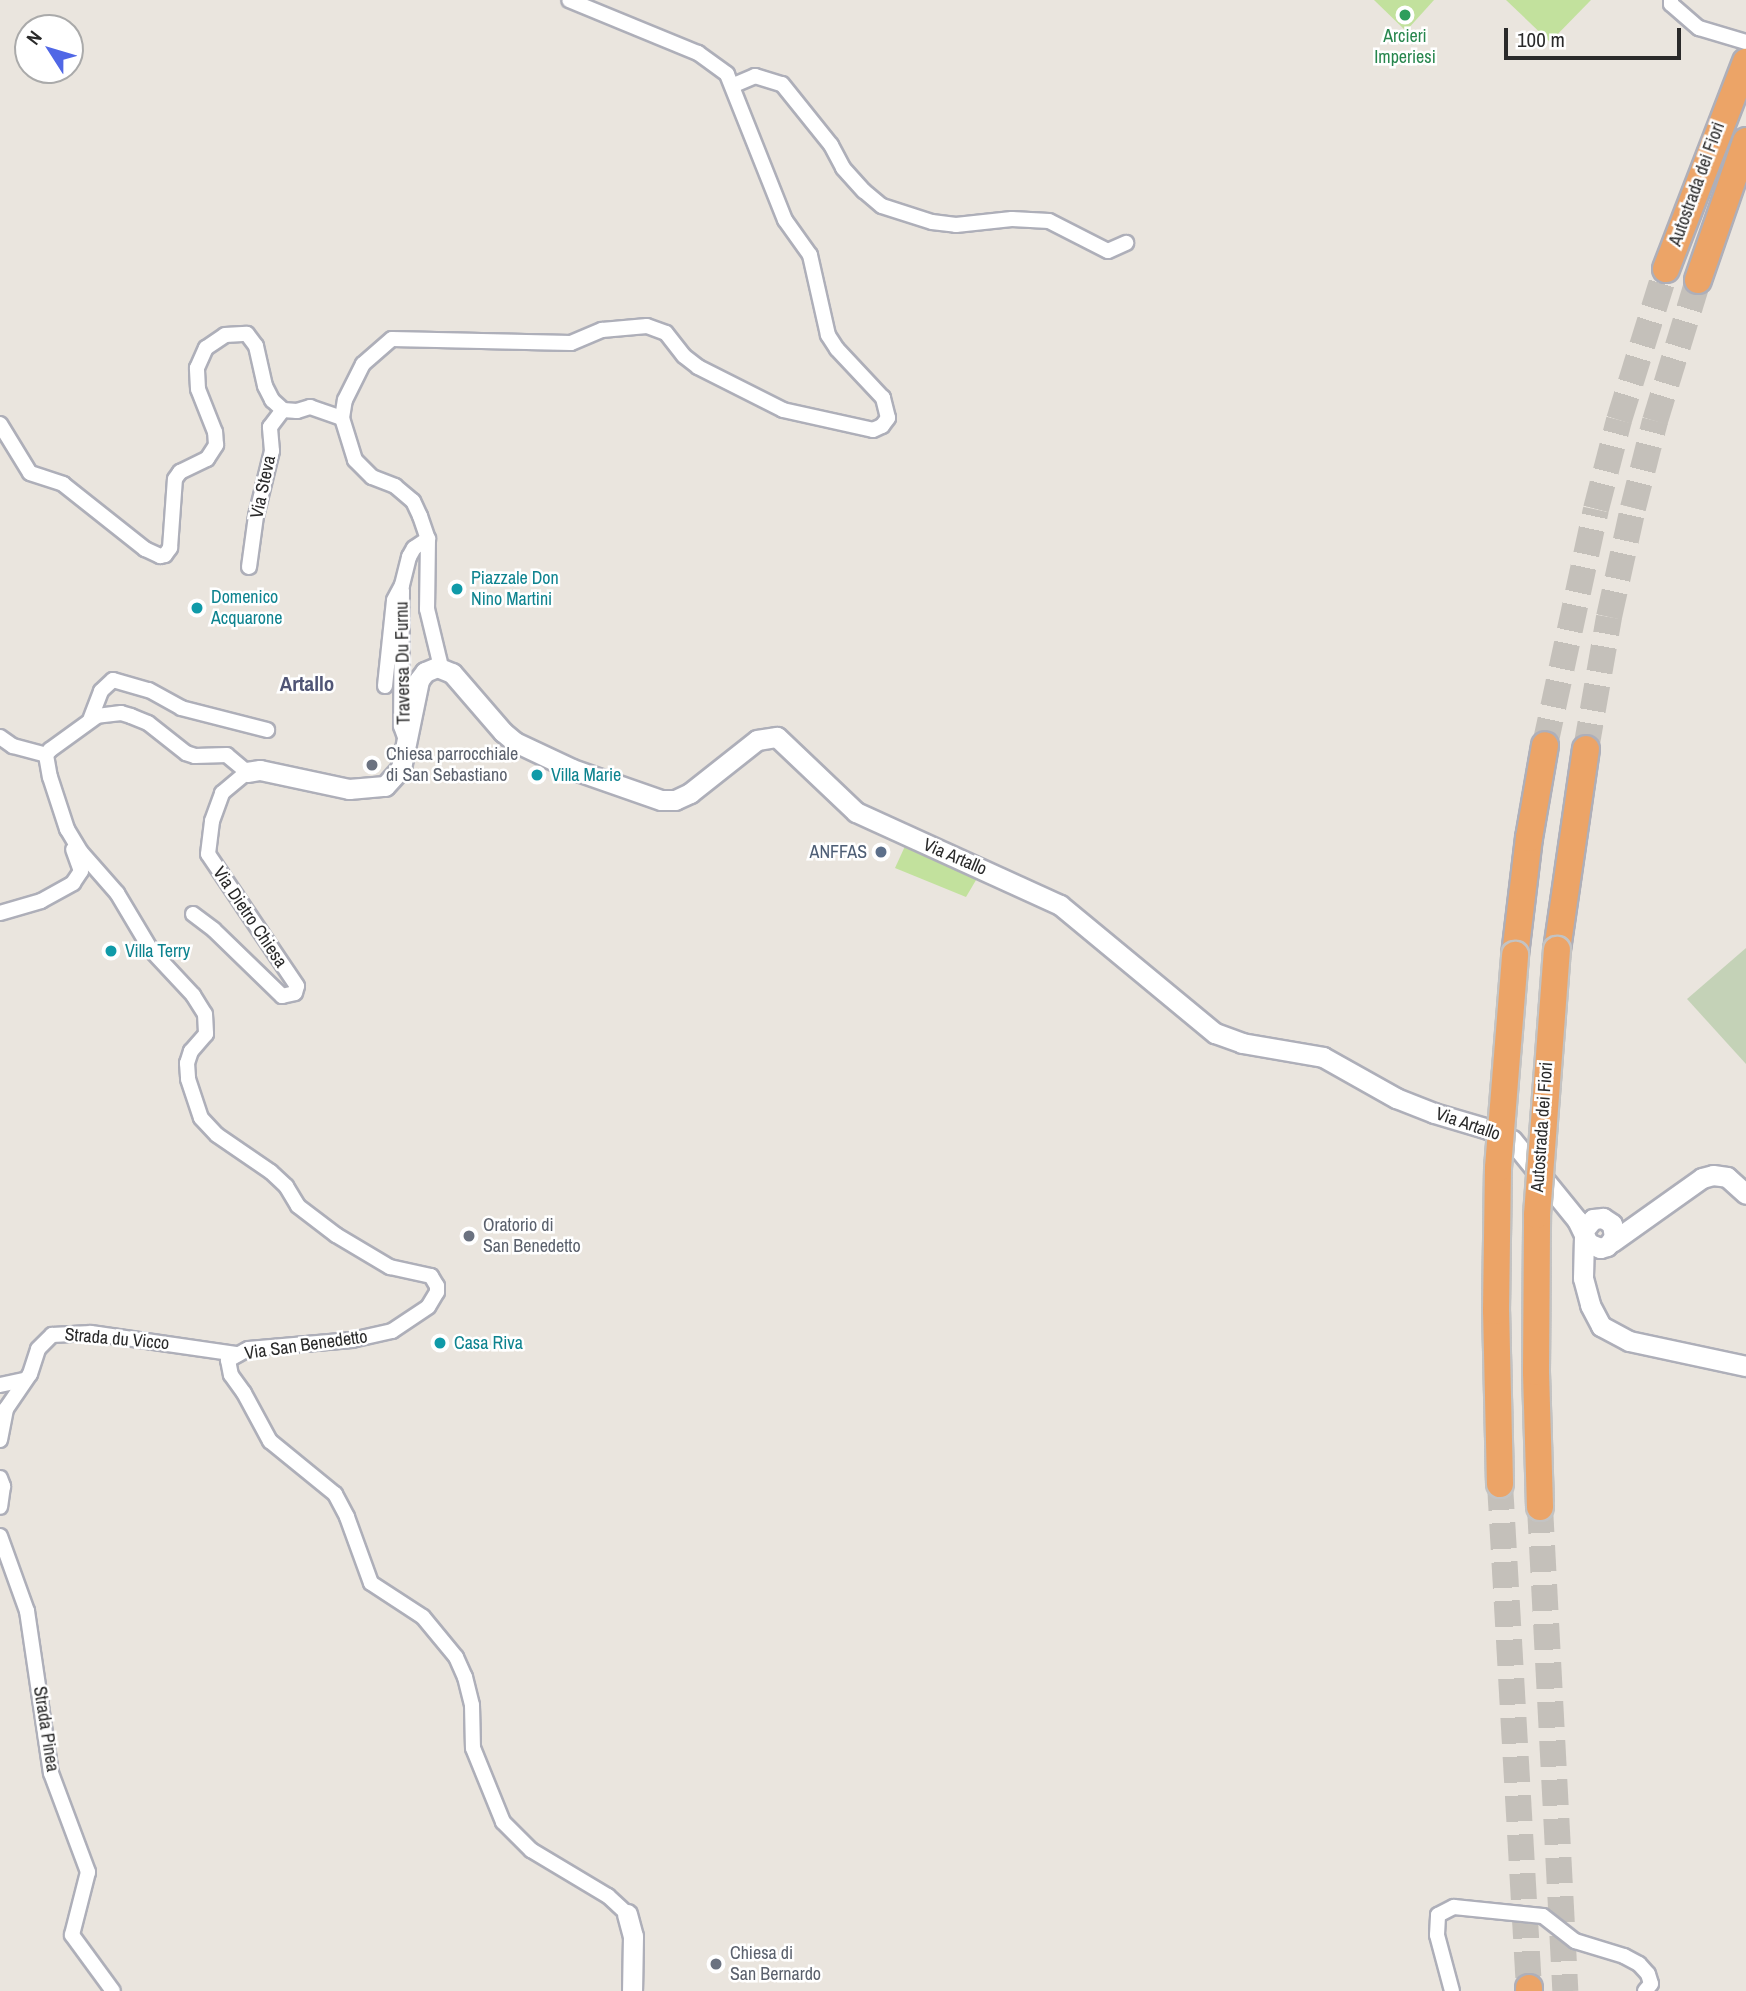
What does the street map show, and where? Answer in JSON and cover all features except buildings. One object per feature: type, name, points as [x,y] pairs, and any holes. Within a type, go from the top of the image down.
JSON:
[{"type":"highway","name":"Autostrada dei Fiori","points":[[1666,269],[1746,62]]},
{"type":"highway","name":"Autostrada dei Fiori","points":[[1698,280],[1746,141]]},
{"type":"highway","points":[[1500,1484],[1496,1311],[1498,1168],[1515,954],[1529,838],[1545,745]]},
{"type":"highway","name":"Autostrada dei Fiori","points":[[1540,1507],[1536,1372],[1536,1215],[1557,950],[1586,749]]},
{"type":"street","points":[[0,737],[13,746],[46,755],[90,720],[112,713],[131,716],[148,723],[186,753],[195,756],[227,755],[247,772],[260,770],[349,789],[379,788],[398,774],[419,680],[429,669],[441,667],[427,608],[428,539],[413,501],[395,486],[372,477],[355,460],[341,418],[345,400],[363,364],[392,339],[572,344],[602,330],[658,327],[684,356],[698,367],[783,410],[873,430],[882,426],[888,418],[888,409],[883,398],[837,349],[828,335],[810,256],[785,220],[734,85],[727,74],[698,53],[569,0]]},
{"type":"street","points":[[1671,0],[1671,4],[1699,28],[1746,42]]},
{"type":"street","points":[[734,85],[755,76],[782,84],[831,145],[844,168],[864,191],[882,206],[932,222],[956,225],[1012,219],[1049,221],[1108,251],[1126,243]]},
{"type":"street","points":[[0,424],[30,473],[63,484],[145,549],[156,555],[165,555],[170,548],[174,480],[180,472],[207,459],[216,445],[215,432],[198,389],[197,368],[206,348],[225,335],[247,334],[256,346],[265,386],[272,400],[283,410],[297,411],[310,407],[341,418]]},
{"type":"street","name":"Via Steva","points":[[249,568],[256,516],[272,451],[270,427],[283,410]]},
{"type":"street","name":"Traversa Du Furnu","points":[[405,747],[401,726],[402,585],[414,548],[428,539]]},
{"type":"street","name":"Traversa Du Furnu","points":[[385,685],[394,600],[402,585]]},
{"type":"street","name":"Via Artallo","points":[[441,667],[464,685],[503,732],[515,742],[572,769],[655,799],[668,801],[683,797],[761,737],[772,736],[782,740],[836,796],[856,812],[1060,905],[1215,1033],[1242,1043],[1323,1057],[1396,1098],[1488,1129],[1512,1140],[1566,1208],[1592,1227],[1593,1247],[1609,1244]]},
{"type":"street","points":[[90,720],[101,691],[113,680],[149,690],[181,708],[267,730]]},
{"type":"street","name":"Via San Benedetto","points":[[46,755],[67,829],[117,893],[150,950],[193,995],[205,1014],[206,1034],[191,1051],[187,1063],[188,1079],[201,1118],[208,1127],[271,1172],[286,1186],[298,1206],[336,1235],[390,1267],[431,1276],[437,1286],[437,1292],[428,1307],[392,1331],[352,1340],[248,1349],[228,1360],[230,1376],[244,1393],[270,1441],[335,1494],[347,1517],[371,1583],[423,1617],[456,1657],[465,1677],[472,1705],[473,1748],[503,1822],[531,1850],[608,1896],[627,1914],[633,1936],[632,1991]]},
{"type":"street","name":"Via Dietro Chiesa","points":[[193,914],[214,930],[282,996],[295,993],[297,986],[208,854],[212,821],[222,793],[247,772]]},
{"type":"street","points":[[0,913],[41,901],[78,877],[80,865],[67,829]]},
{"type":"street","points":[[1609,1244],[1694,1183],[1713,1175],[1727,1177],[1746,1194]]},
{"type":"street","points":[[1592,1227],[1650,1214]]},
{"type":"street","points":[[1587,1290],[1594,1266],[1615,1233],[1592,1227]]},
{"type":"street","points":[[1592,1227],[1583,1278],[1590,1305],[1601,1326],[1612,1334],[1641,1344],[1746,1366]]},
{"type":"street","name":"Strada du Vicco","points":[[24,1380],[30,1374],[38,1349],[52,1335],[91,1333],[237,1354]]},
{"type":"street","points":[[0,1385],[24,1380]]},
{"type":"street","points":[[0,1440],[6,1409],[24,1380]]},
{"type":"street","points":[[0,1478],[3,1486],[0,1507]]},
{"type":"street","name":"Strada Pinea","points":[[0,1536],[27,1611],[51,1773],[88,1872],[72,1935],[113,1991]]},
{"type":"street","points":[[1452,1991],[1437,1935],[1438,1915],[1454,1907],[1543,1916],[1575,1941],[1624,1956],[1639,1964],[1648,1974],[1651,1984],[1645,1991]]},
{"type":"green space","name":"Arcieri Imperiesi","points":[[1374,0],[1434,0],[1406,31]]},
{"type":"green space","points":[[1506,0],[1591,0],[1550,42]]},
{"type":"green space","points":[[906,844],[979,875],[966,897],[895,868]]},
{"type":"green space","points":[[1746,948],[1746,1064],[1687,999]]},
{"type":"tunnel","points":[[1545,745],[1596,509],[1619,420],[1666,269]]},
{"type":"tunnel","points":[[1586,749],[1609,617],[1633,508],[1655,421],[1698,280]]},
{"type":"tunnel","points":[[1500,1484],[1529,1988]]},
{"type":"tunnel","points":[[1540,1507],[1565,1991]]},
{"type":"place","name":"Arcieri Imperiesi","points":[[1405,15]]},
{"type":"place","name":"Piazzale Don Nino Martini","points":[[457,589]]},
{"type":"place","name":"Domenico Acquarone","points":[[197,608]]},
{"type":"place","name":"Chiesa parrocchiale di San Sebastiano","points":[[372,765]]},
{"type":"place","name":"Villa Marie","points":[[537,775]]},
{"type":"place","name":"ANFFAS","points":[[881,852]]},
{"type":"place","name":"Villa Terry","points":[[111,951]]},
{"type":"place","name":"Oratorio di San Benedetto","points":[[469,1236]]},
{"type":"place","name":"Casa Riva","points":[[440,1343]]},
{"type":"place","name":"Chiesa di San Bernardo","points":[[716,1964]]},
{"type":"district","name":"Artallo","points":[[307,684]]}]
